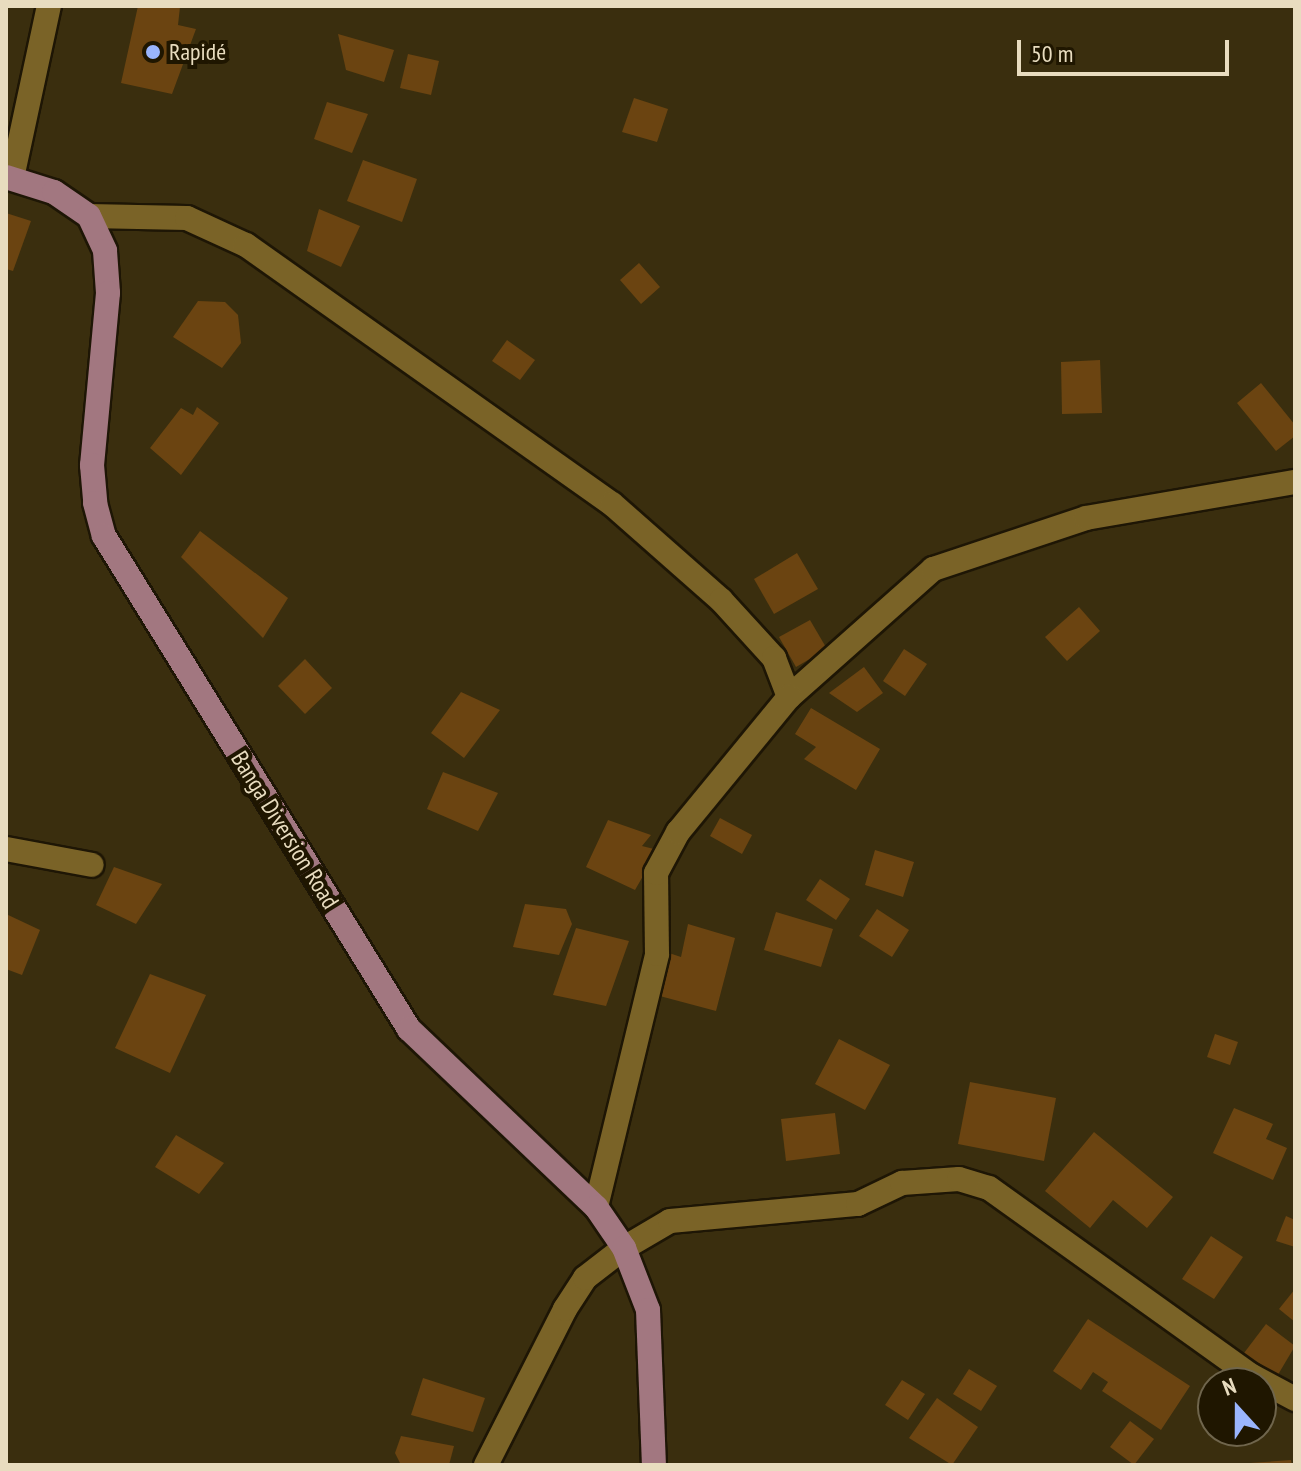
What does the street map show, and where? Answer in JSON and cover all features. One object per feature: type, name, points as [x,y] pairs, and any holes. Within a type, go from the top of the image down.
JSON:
[{"type":"main road","points":[[9,178],[54,192],[89,216]]},
{"type":"main road","name":"Banga Diversion Road","points":[[89,216],[105,251],[108,293],[92,465],[104,536],[409,1029],[596,1207],[624,1248],[648,1310],[654,1465]]},
{"type":"street","points":[[9,178],[49,6]]},
{"type":"street","points":[[89,216],[187,218],[246,245],[612,504],[753,634],[774,658],[789,697]]},
{"type":"street","points":[[596,1207],[657,954],[656,873],[678,832],[789,697],[933,569],[1086,518],[1295,482]]},
{"type":"street","points":[[6,849],[92,865]]},
{"type":"street","points":[[486,1465],[565,1309],[585,1278],[624,1248],[670,1221],[858,1204],[902,1183],[959,1179],[989,1188],[1252,1376],[1295,1399]]},
{"type":"building","points":[[138,6],[180,7],[178,25],[196,29],[172,94],[121,83]]},
{"type":"building","points":[[338,34],[394,50],[384,82],[346,70]]},
{"type":"building","points":[[408,54],[439,61],[431,95],[400,88]]},
{"type":"building","points":[[634,98],[668,109],[657,142],[622,132]]},
{"type":"building","points":[[327,102],[368,114],[352,153],[314,139]]},
{"type":"building","points":[[363,160],[417,179],[402,222],[347,201]]},
{"type":"building","points":[[319,209],[360,226],[341,267],[307,251]]},
{"type":"building","points":[[6,213],[31,221],[13,271],[6,269]]},
{"type":"building","points":[[639,263],[660,287],[641,304],[620,280]]},
{"type":"building","points":[[198,301],[225,302],[238,315],[241,343],[222,368],[173,337]]},
{"type":"building","points":[[507,340],[535,360],[520,380],[492,361]]},
{"type":"building","points":[[1100,360],[1102,413],[1062,414],[1061,362]]},
{"type":"building","points":[[1261,383],[1295,425],[1295,436],[1276,451],[1237,403]]},
{"type":"building","points":[[197,407],[219,423],[181,475],[150,448],[181,408],[193,415]]},
{"type":"building","points":[[200,531],[288,598],[263,638],[181,557]]},
{"type":"building","points":[[797,553],[818,589],[774,614],[754,579]]},
{"type":"building","points":[[1079,607],[1100,631],[1067,661],[1045,637]]},
{"type":"building","points":[[810,620],[827,649],[796,667],[779,637]]},
{"type":"building","points":[[904,649],[927,664],[905,696],[883,681]]},
{"type":"building","points":[[305,659],[332,688],[305,714],[278,686]]},
{"type":"building","points":[[864,667],[883,693],[857,712],[829,693]]},
{"type":"building","points":[[461,692],[500,710],[464,758],[431,733]]},
{"type":"building","points":[[811,708],[880,749],[856,790],[804,759],[816,747],[795,734]]},
{"type":"building","points":[[443,772],[498,793],[478,831],[427,809]]},
{"type":"building","points":[[720,818],[752,835],[742,854],[710,836]]},
{"type":"building","points":[[608,820],[651,835],[642,846],[658,850],[635,890],[586,867]]},
{"type":"building","points":[[875,850],[914,862],[903,897],[865,885]]},
{"type":"building","points":[[114,867],[162,884],[136,924],[96,905]]},
{"type":"building","points":[[820,879],[850,899],[836,920],[806,900]]},
{"type":"building","points":[[525,904],[566,909],[572,924],[559,955],[513,947]]},
{"type":"building","points":[[877,909],[909,930],[892,957],[859,936]]},
{"type":"building","points":[[776,912],[833,929],[821,967],[764,950]]},
{"type":"building","points":[[6,914],[40,930],[22,975],[6,969]]},
{"type":"building","points":[[688,924],[735,938],[716,1011],[656,995],[669,953],[681,957]]},
{"type":"building","points":[[576,928],[629,941],[606,1006],[553,995]]},
{"type":"building","points":[[150,974],[206,995],[170,1073],[115,1048]]},
{"type":"building","points":[[1215,1034],[1238,1042],[1230,1065],[1207,1057]]},
{"type":"building","points":[[839,1039],[890,1065],[865,1110],[815,1084]]},
{"type":"building","points":[[970,1082],[1056,1098],[1044,1161],[958,1144]]},
{"type":"building","points":[[1234,1108],[1273,1124],[1266,1139],[1287,1148],[1273,1180],[1213,1153]]},
{"type":"building","points":[[835,1113],[840,1154],[786,1161],[781,1119]]},
{"type":"building","points":[[1094,1132],[1173,1197],[1147,1228],[1113,1200],[1090,1228],[1045,1191]]},
{"type":"building","points":[[176,1135],[224,1163],[199,1194],[155,1167]]},
{"type":"building","points":[[1286,1216],[1295,1220],[1295,1247],[1276,1241]]},
{"type":"building","points":[[1211,1236],[1243,1257],[1214,1299],[1182,1279]]},
{"type":"building","points":[[1295,1289],[1295,1322],[1279,1309]]},
{"type":"building","points":[[1088,1319],[1190,1386],[1161,1430],[1102,1391],[1108,1382],[1093,1372],[1081,1390],[1053,1371]]},
{"type":"building","points":[[1266,1324],[1295,1346],[1277,1376],[1277,1367],[1262,1367],[1244,1353]]},
{"type":"building","points":[[969,1369],[997,1386],[981,1411],[953,1394]]},
{"type":"building","points":[[423,1378],[485,1398],[473,1432],[411,1415]]},
{"type":"building","points":[[902,1380],[925,1394],[908,1420],[885,1405]]},
{"type":"building","points":[[937,1398],[978,1427],[952,1465],[909,1438]]},
{"type":"building","points":[[1130,1421],[1154,1439],[1134,1465],[1110,1447]]},
{"type":"building","points":[[401,1436],[454,1446],[449,1465],[401,1465],[395,1453]]},
{"type":"building","points":[[1291,1460],[1292,1465],[1250,1465],[1250,1463]]},
{"type":"place","name":"Rapidé","points":[[153,52]]}]
